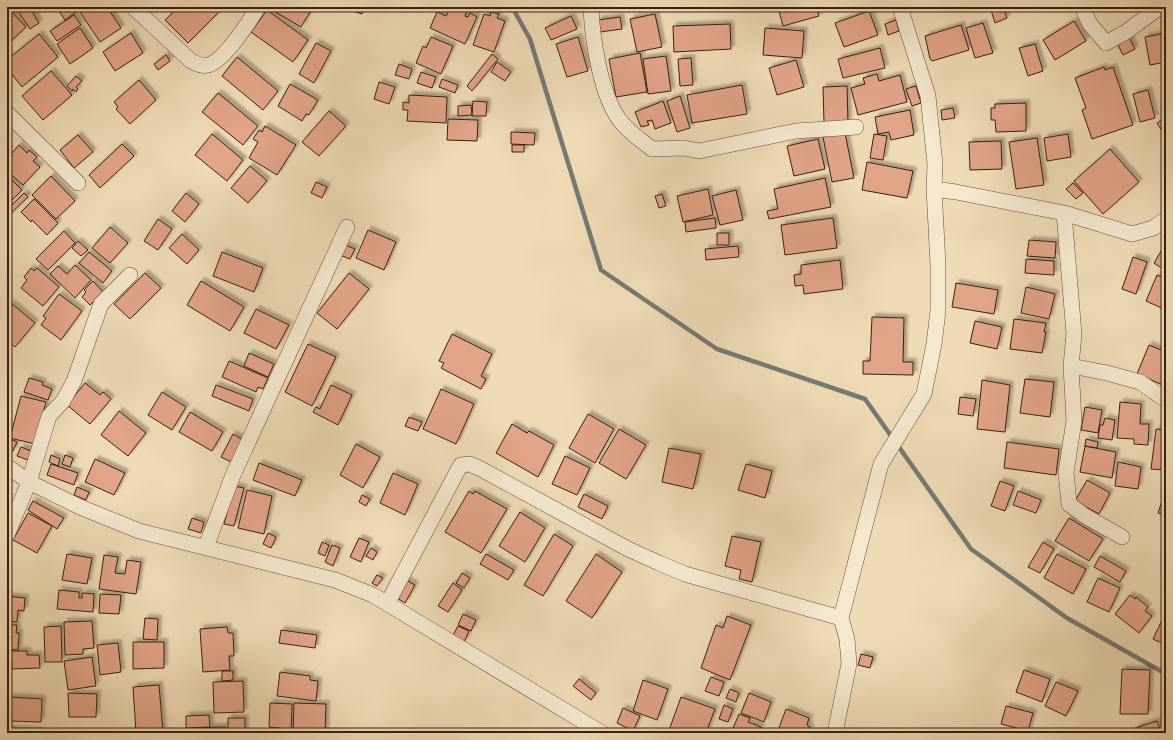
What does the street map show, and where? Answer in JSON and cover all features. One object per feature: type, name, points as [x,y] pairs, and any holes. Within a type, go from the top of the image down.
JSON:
[{"type":"street","points":[[133,7],[191,61],[202,66],[209,65],[220,60],[258,7]]},
{"type":"street","points":[[591,7],[592,30],[597,58],[609,103],[621,122],[652,150],[684,148],[699,150],[796,131],[856,127]]},
{"type":"street","points":[[835,733],[849,664],[847,639],[841,618],[881,464],[924,394],[938,311],[938,264],[934,189],[935,164],[928,96],[900,7]]},
{"type":"street","points":[[1082,7],[1090,24],[1106,43],[1126,32],[1160,7]]},
{"type":"street","points":[[7,113],[78,183]]},
{"type":"street","points":[[934,189],[1064,213],[1132,234],[1153,228],[1166,218]]},
{"type":"street","points":[[1064,213],[1074,334],[1071,366],[1074,422],[1066,472],[1069,504],[1085,516],[1122,537]]},
{"type":"street","points":[[206,547],[233,475],[347,227]]},
{"type":"street","points":[[7,535],[29,482],[49,416],[62,401],[74,380],[101,304],[130,275]]},
{"type":"street","points":[[1071,366],[1107,373],[1140,382],[1166,400]]},
{"type":"street","points":[[387,604],[458,470],[461,465],[469,464],[479,468],[628,550],[685,574],[841,618]]},
{"type":"street","points":[[7,466],[29,482],[80,507],[139,531],[335,580],[373,595],[602,733]]},
{"type":"building","points":[[7,7],[26,27],[7,45]]},
{"type":"building","points":[[24,7],[29,7],[39,23],[30,29],[18,11]]},
{"type":"building","points":[[56,7],[78,7],[80,9],[65,20]]},
{"type":"building","points":[[88,7],[107,7],[121,28],[100,42],[80,12]]},
{"type":"building","points":[[179,7],[224,7],[188,43],[165,20]]},
{"type":"building","points":[[267,7],[313,7],[301,27]]},
{"type":"building","points":[[352,7],[364,7],[362,14],[350,10]]},
{"type":"building","points":[[451,7],[466,7],[468,8],[465,16],[468,17],[470,13],[477,17],[465,44],[430,28],[437,12],[446,16]]},
{"type":"building","points":[[778,7],[816,7],[819,16],[783,26]]},
{"type":"building","points":[[990,7],[1003,7],[1007,18],[995,23]]},
{"type":"building","points":[[267,10],[308,40],[293,62],[251,32]]},
{"type":"building","points":[[869,11],[878,35],[844,47],[835,23]]},
{"type":"building","points":[[491,12],[499,14],[497,18],[505,21],[494,52],[473,45],[484,14],[490,16]]},
{"type":"building","points":[[655,14],[662,47],[637,52],[630,19]]},
{"type":"building","points":[[74,15],[81,25],[57,41],[50,31]]},
{"type":"building","points":[[571,16],[577,29],[551,40],[545,28]]},
{"type":"building","points":[[620,17],[622,29],[600,32],[598,20]]},
{"type":"building","points":[[896,20],[899,31],[888,35],[885,24]]},
{"type":"building","points":[[1074,21],[1086,41],[1055,60],[1043,40]]},
{"type":"building","points":[[983,23],[993,53],[975,58],[966,28]]},
{"type":"building","points":[[730,24],[731,49],[674,52],[673,26]]},
{"type":"building","points":[[961,25],[969,50],[932,61],[930,59],[925,36]]},
{"type":"building","points":[[80,28],[93,48],[70,64],[57,44]]},
{"type":"building","points":[[765,28],[804,31],[802,58],[763,55]]},
{"type":"building","points":[[131,33],[143,53],[115,71],[103,52]]},
{"type":"building","points":[[1166,33],[1166,62],[1150,65],[1145,37]]},
{"type":"building","points":[[39,34],[58,57],[22,87],[7,68],[7,60]]},
{"type":"building","points":[[431,37],[453,46],[441,74],[416,63],[423,46],[426,48]]},
{"type":"building","points":[[578,37],[588,71],[567,77],[556,44]]},
{"type":"building","points":[[1129,37],[1135,49],[1123,55],[1117,43]]},
{"type":"building","points":[[316,43],[331,51],[314,83],[299,74]]},
{"type":"building","points":[[1035,44],[1043,71],[1028,76],[1019,48]]},
{"type":"building","points":[[880,48],[885,68],[843,78],[838,59]]},
{"type":"building","points":[[640,53],[647,92],[616,97],[609,59]]},
{"type":"building","points":[[492,54],[498,59],[472,91],[467,86]]},
{"type":"building","points":[[166,55],[170,61],[158,70],[154,64]]},
{"type":"building","points":[[666,56],[671,91],[648,94],[643,59]]},
{"type":"building","points":[[237,57],[278,91],[263,110],[222,76]]},
{"type":"building","points":[[691,58],[693,85],[680,86],[678,59]]},
{"type":"building","points":[[796,60],[804,87],[777,95],[769,68]]},
{"type":"building","points":[[497,62],[511,72],[505,81],[491,72]]},
{"type":"building","points":[[399,64],[412,69],[409,79],[395,75]]},
{"type":"building","points":[[1104,67],[1105,70],[1113,67],[1133,125],[1092,139],[1082,110],[1086,108],[1075,78]]},
{"type":"building","points":[[51,71],[72,95],[43,120],[22,96]]},
{"type":"building","points":[[421,72],[436,77],[432,88],[417,83]]},
{"type":"building","points":[[877,74],[879,81],[900,75],[907,102],[858,115],[851,88],[865,84],[863,78]]},
{"type":"building","points":[[76,76],[82,81],[76,87],[78,89],[76,92],[73,89],[72,91],[67,86]]},
{"type":"building","points":[[442,79],[458,85],[455,93],[439,87]]},
{"type":"building","points":[[139,80],[156,100],[130,124],[116,109],[118,107],[114,102]]},
{"type":"building","points":[[379,82],[395,87],[389,104],[374,99]]},
{"type":"building","points":[[290,84],[318,100],[309,115],[306,114],[302,121],[278,106]]},
{"type":"building","points":[[742,85],[747,114],[692,123],[687,95]]},
{"type":"building","points":[[847,86],[848,122],[824,123],[823,87]]},
{"type":"building","points":[[916,86],[921,103],[912,106],[906,89]]},
{"type":"building","points":[[1148,90],[1155,118],[1140,122],[1133,94]]},
{"type":"building","points":[[218,93],[258,126],[243,145],[202,112]]},
{"type":"building","points":[[409,95],[447,97],[446,123],[407,121],[408,110],[403,110],[403,102],[409,103]]},
{"type":"building","points":[[680,96],[690,128],[677,132],[667,101]]},
{"type":"building","points":[[473,101],[487,102],[486,116],[472,116]]},
{"type":"building","points":[[663,101],[671,123],[655,129],[652,120],[647,121],[649,125],[641,127],[635,112]]},
{"type":"building","points":[[1026,103],[1026,131],[996,132],[995,120],[991,120],[991,108],[995,108],[995,104]]},
{"type":"building","points":[[471,105],[472,115],[458,116],[458,106]]},
{"type":"building","points":[[953,108],[955,118],[942,120],[941,110]]},
{"type":"building","points":[[910,110],[914,135],[891,140],[889,132],[878,134],[875,117]]},
{"type":"building","points":[[329,111],[346,126],[319,156],[302,142]]},
{"type":"building","points":[[1166,117],[1166,129],[1162,131],[1157,123]]},
{"type":"building","points":[[448,119],[478,120],[477,141],[447,140]]},
{"type":"building","points":[[265,126],[296,145],[277,175],[249,158],[258,142],[253,139],[259,130],[262,132]]},
{"type":"building","points":[[511,132],[535,133],[534,145],[511,144]]},
{"type":"building","points":[[845,133],[854,178],[832,182],[823,137]]},
{"type":"building","points":[[212,134],[243,160],[227,181],[195,155]]},
{"type":"building","points":[[874,134],[887,136],[883,160],[870,158]]},
{"type":"building","points":[[1068,134],[1071,157],[1047,161],[1044,138]]},
{"type":"building","points":[[78,135],[93,152],[74,168],[60,150]]},
{"type":"building","points":[[1037,138],[1044,185],[1016,189],[1009,142]]},
{"type":"building","points":[[818,139],[825,169],[794,176],[787,146]]},
{"type":"building","points":[[1001,141],[1002,169],[970,170],[969,142]]},
{"type":"building","points":[[122,144],[134,156],[100,188],[89,175]]},
{"type":"building","points":[[19,145],[27,153],[29,150],[37,157],[33,161],[40,167],[23,185],[7,171],[7,159]]},
{"type":"building","points":[[512,145],[524,145],[524,152],[512,152]]},
{"type":"building","points":[[1110,149],[1139,182],[1103,214],[1074,181]]},
{"type":"building","points":[[867,162],[913,171],[907,198],[862,190]]},
{"type":"building","points":[[250,166],[267,181],[248,203],[231,188]]},
{"type":"building","points":[[7,175],[22,190],[7,205]]},
{"type":"building","points":[[51,176],[75,201],[56,219],[32,195]]},
{"type":"building","points":[[825,178],[831,207],[769,219],[767,211],[778,209],[774,189]]},
{"type":"building","points":[[316,182],[327,187],[322,198],[311,193]]},
{"type":"building","points":[[1073,183],[1083,193],[1076,199],[1066,189]]},
{"type":"building","points":[[708,189],[713,215],[683,222],[677,196]]},
{"type":"building","points":[[736,190],[743,220],[720,225],[712,196]]},
{"type":"building","points":[[24,193],[28,197],[7,217],[7,206],[9,208]]},
{"type":"building","points":[[186,193],[199,204],[185,222],[172,211]]},
{"type":"building","points":[[662,194],[666,206],[659,208],[655,196]]},
{"type":"building","points":[[34,199],[58,223],[47,235],[32,220],[31,222],[21,212]]},
{"type":"building","points":[[715,218],[716,228],[686,232],[685,222]]},
{"type":"building","points":[[833,218],[837,248],[785,255],[781,225]]},
{"type":"building","points":[[158,219],[172,229],[158,250],[144,241]]},
{"type":"building","points":[[110,227],[128,243],[110,263],[92,248]]},
{"type":"building","points":[[368,230],[396,242],[384,270],[356,258]]},
{"type":"building","points":[[64,231],[75,243],[48,270],[36,259]]},
{"type":"building","points":[[717,233],[729,233],[729,245],[717,245]]},
{"type":"building","points":[[182,234],[199,250],[187,264],[169,248]]},
{"type":"building","points":[[1029,240],[1056,242],[1055,258],[1027,256]]},
{"type":"building","points":[[78,241],[88,250],[81,256],[72,248]]},
{"type":"building","points":[[1166,243],[1166,271],[1154,263]]},
{"type":"building","points":[[345,245],[355,249],[350,259],[340,255]]},
{"type":"building","points":[[738,246],[739,257],[706,260],[705,249]]},
{"type":"building","points":[[89,252],[112,271],[103,283],[79,263]]},
{"type":"building","points":[[222,252],[263,268],[254,292],[213,276]]},
{"type":"building","points":[[1133,257],[1147,262],[1136,294],[1122,289]]},
{"type":"building","points":[[1026,259],[1054,261],[1054,275],[1025,273]]},
{"type":"building","points":[[840,260],[843,289],[804,294],[803,285],[795,286],[794,275],[801,274],[801,265]]},
{"type":"building","points":[[75,265],[91,280],[75,298],[50,274],[58,266],[67,274]]},
{"type":"building","points":[[31,268],[34,271],[37,268],[59,287],[43,306],[21,288],[27,280],[24,277]]},
{"type":"building","points":[[145,273],[161,288],[130,319],[114,304]]},
{"type":"building","points":[[349,273],[369,289],[337,329],[317,313]]},
{"type":"building","points":[[1157,275],[1166,279],[1166,310],[1146,301]]},
{"type":"building","points":[[93,281],[103,292],[90,305],[82,297],[86,292],[84,290]]},
{"type":"building","points":[[201,281],[244,307],[230,331],[187,305]]},
{"type":"building","points":[[956,283],[998,290],[994,314],[952,307]]},
{"type":"building","points":[[1026,287],[1055,294],[1049,319],[1021,313]]},
{"type":"building","points":[[59,294],[82,311],[61,340],[41,325],[46,318],[43,316]]},
{"type":"building","points":[[11,303],[35,323],[15,347],[7,340],[7,308]]},
{"type":"building","points":[[256,309],[289,325],[276,349],[244,333]]},
{"type":"building","points":[[872,317],[904,318],[903,362],[913,362],[913,375],[863,374],[863,361],[870,361]]},
{"type":"building","points":[[1014,319],[1046,323],[1042,353],[1010,349]]},
{"type":"building","points":[[975,321],[1002,327],[997,349],[970,343]]},
{"type":"building","points":[[452,334],[492,354],[481,376],[486,379],[481,389],[441,368],[444,363],[439,361]]},
{"type":"building","points":[[308,344],[336,357],[312,406],[285,392]]},
{"type":"building","points":[[1149,345],[1166,352],[1166,377],[1163,385],[1137,374]]},
{"type":"building","points":[[249,353],[274,364],[268,377],[244,366]]},
{"type":"building","points":[[229,361],[268,378],[263,389],[258,387],[256,392],[222,377]]},
{"type":"building","points":[[29,378],[43,382],[42,385],[52,389],[48,400],[24,392]]},
{"type":"building","points":[[1025,379],[1054,382],[1050,417],[1020,413]]},
{"type":"building","points":[[982,380],[1010,385],[1005,432],[977,429]]},
{"type":"building","points":[[85,383],[100,395],[103,392],[111,399],[90,424],[67,405]]},
{"type":"building","points":[[216,385],[253,399],[249,411],[212,396]]},
{"type":"building","points":[[331,385],[352,395],[338,425],[313,412],[316,407],[320,409]]},
{"type":"building","points":[[441,389],[474,404],[456,444],[423,429]]},
{"type":"building","points":[[162,392],[186,407],[172,430],[148,415]]},
{"type":"building","points":[[21,396],[46,402],[35,444],[10,438]]},
{"type":"building","points":[[960,397],[976,399],[973,416],[958,414]]},
{"type":"building","points":[[1120,402],[1141,404],[1140,424],[1149,424],[1148,445],[1134,444],[1134,439],[1117,438]]},
{"type":"building","points":[[1085,407],[1102,410],[1098,433],[1081,430]]},
{"type":"building","points":[[119,411],[146,433],[128,456],[101,435]]},
{"type":"building","points":[[190,412],[223,432],[212,451],[179,432]]},
{"type":"building","points":[[588,414],[614,429],[595,463],[569,448]]},
{"type":"building","points":[[409,417],[422,422],[418,431],[405,426]]},
{"type":"building","points":[[1105,418],[1115,420],[1112,440],[1098,438],[1100,425],[1103,425]]},
{"type":"building","points":[[512,424],[527,433],[529,431],[554,445],[538,477],[496,453]]},
{"type":"building","points":[[619,429],[646,445],[626,479],[599,463]]},
{"type":"building","points":[[1156,429],[1166,430],[1166,470],[1151,469]]},
{"type":"building","points":[[233,434],[243,440],[231,462],[221,457]]},
{"type":"building","points":[[8,438],[17,442],[13,451],[7,448]]},
{"type":"building","points":[[1086,439],[1098,442],[1097,448],[1085,446]]},
{"type":"building","points":[[1007,442],[1059,449],[1056,475],[1004,468]]},
{"type":"building","points":[[356,444],[380,457],[363,488],[340,475]]},
{"type":"building","points":[[1085,446],[1116,452],[1112,478],[1080,472]]},
{"type":"building","points":[[21,447],[31,451],[28,460],[17,456]]},
{"type":"building","points":[[669,448],[701,454],[693,489],[662,482]]},
{"type":"building","points":[[51,455],[60,459],[58,466],[49,462]]},
{"type":"building","points":[[65,455],[73,458],[70,467],[62,464]]},
{"type":"building","points":[[565,456],[590,468],[577,495],[552,484]]},
{"type":"building","points":[[95,459],[125,473],[114,495],[85,482]]},
{"type":"building","points":[[1118,462],[1141,467],[1138,489],[1115,486]]},
{"type":"building","points":[[259,463],[302,480],[295,496],[253,480]]},
{"type":"building","points":[[51,464],[78,473],[74,485],[47,475]]},
{"type":"building","points":[[746,464],[772,471],[765,498],[738,490]]},
{"type":"building","points":[[393,473],[418,484],[405,515],[380,503]]},
{"type":"building","points":[[1087,480],[1110,493],[1099,514],[1075,501]]},
{"type":"building","points":[[1000,481],[1014,486],[1005,511],[991,506]]},
{"type":"building","points":[[234,486],[244,488],[234,526],[224,524]]},
{"type":"building","points":[[77,487],[89,492],[86,500],[74,495]]},
{"type":"building","points":[[247,490],[272,496],[264,534],[238,528]]},
{"type":"building","points":[[469,491],[473,494],[475,491],[507,509],[481,553],[445,532]]},
{"type":"building","points":[[1018,491],[1041,500],[1036,513],[1013,505]]},
{"type":"building","points":[[1166,492],[1166,516],[1158,513]]},
{"type":"building","points":[[584,494],[608,506],[602,519],[578,507]]},
{"type":"building","points":[[362,495],[370,499],[366,506],[359,502]]},
{"type":"building","points":[[33,501],[64,518],[57,529],[28,510]]},
{"type":"building","points":[[520,512],[545,528],[525,562],[499,546]]},
{"type":"building","points":[[28,513],[52,526],[37,553],[13,540]]},
{"type":"building","points":[[192,518],[204,522],[201,533],[188,529]]},
{"type":"building","points":[[1069,518],[1103,539],[1089,561],[1055,541]]},
{"type":"building","points":[[268,533],[276,537],[271,548],[263,544]]},
{"type":"building","points":[[554,534],[573,546],[543,596],[524,585]]},
{"type":"building","points":[[732,536],[761,542],[752,582],[739,579],[741,570],[725,566]]},
{"type":"building","points":[[359,538],[369,542],[361,562],[350,557]]},
{"type":"building","points":[[322,542],[329,545],[325,556],[318,553]]},
{"type":"building","points":[[1043,542],[1054,549],[1040,573],[1028,567]]},
{"type":"building","points":[[332,545],[340,548],[333,566],[325,562]]},
{"type":"building","points":[[371,548],[377,552],[373,560],[366,556]]},
{"type":"building","points":[[67,554],[92,558],[87,584],[62,580]]},
{"type":"building","points":[[486,554],[514,570],[508,580],[480,564]]},
{"type":"building","points":[[596,554],[622,572],[592,618],[566,601]]},
{"type":"building","points":[[1057,554],[1086,569],[1073,594],[1044,578]]},
{"type":"building","points":[[104,555],[118,557],[115,573],[125,574],[127,560],[141,562],[136,594],[99,589]]},
{"type":"building","points":[[1100,556],[1126,571],[1120,582],[1094,567]]},
{"type":"building","points":[[462,573],[470,578],[464,588],[456,583]]},
{"type":"building","points":[[377,575],[383,578],[377,586],[372,583]]},
{"type":"building","points":[[402,578],[415,585],[405,603],[392,595]]},
{"type":"building","points":[[1098,578],[1120,588],[1109,612],[1087,602]]},
{"type":"building","points":[[453,583],[462,590],[448,612],[438,606]]},
{"type":"building","points":[[59,590],[79,592],[79,598],[82,598],[82,593],[94,594],[93,612],[57,609]]},
{"type":"building","points":[[100,594],[121,595],[119,614],[99,613]]},
{"type":"building","points":[[1130,595],[1135,599],[1136,597],[1148,607],[1145,611],[1152,616],[1139,633],[1115,614]]},
{"type":"building","points":[[7,596],[25,598],[24,611],[18,610],[17,622],[9,621],[9,623],[7,623]]},
{"type":"building","points":[[1166,612],[1166,645],[1153,639]]},
{"type":"building","points":[[463,614],[476,620],[471,631],[458,625]]},
{"type":"building","points":[[727,616],[751,625],[730,680],[701,668],[716,625],[723,628]]},
{"type":"building","points":[[145,618],[158,619],[157,640],[143,639]]},
{"type":"building","points":[[92,621],[94,648],[83,649],[83,654],[65,655],[64,622]]},
{"type":"building","points":[[7,625],[17,625],[16,633],[19,633],[18,650],[7,649]]},
{"type":"building","points":[[61,626],[62,662],[45,662],[44,627]]},
{"type":"building","points":[[458,626],[469,631],[464,642],[452,637]]},
{"type":"building","points":[[227,627],[228,633],[233,633],[234,656],[229,656],[230,670],[203,672],[200,629]]},
{"type":"building","points":[[281,630],[317,635],[315,648],[279,643]]},
{"type":"building","points":[[133,642],[164,642],[164,668],[133,669]]},
{"type":"building","points":[[118,643],[121,672],[100,675],[97,645]]},
{"type":"building","points":[[11,651],[27,651],[27,655],[39,655],[40,668],[12,669]]},
{"type":"building","points":[[861,654],[873,657],[870,668],[858,665]]},
{"type":"building","points":[[92,657],[96,686],[68,690],[64,661]]},
{"type":"building","points":[[1122,669],[1150,670],[1148,714],[1120,714]]},
{"type":"building","points":[[1024,670],[1050,679],[1042,702],[1016,692]]},
{"type":"building","points":[[222,671],[233,671],[233,680],[222,681]]},
{"type":"building","points":[[280,672],[310,676],[310,680],[318,681],[316,701],[277,696]]},
{"type":"building","points":[[711,677],[724,682],[719,696],[705,691]]},
{"type":"building","points":[[579,679],[596,693],[591,700],[573,686]]},
{"type":"building","points":[[643,680],[668,689],[657,720],[633,711]]},
{"type":"building","points":[[243,681],[244,712],[214,713],[213,682]]},
{"type":"building","points":[[1056,682],[1078,691],[1066,716],[1045,706]]},
{"type":"building","points":[[159,685],[163,733],[136,733],[133,687]]},
{"type":"building","points":[[730,689],[739,693],[736,702],[726,698]]},
{"type":"building","points":[[68,693],[97,694],[96,717],[69,717]]},
{"type":"building","points":[[749,693],[771,702],[764,722],[741,713]]},
{"type":"building","points":[[9,697],[42,699],[41,722],[8,721]]},
{"type":"building","points":[[681,697],[715,709],[706,733],[691,731],[690,733],[668,733]]},
{"type":"building","points":[[270,703],[292,704],[291,732],[280,732],[280,728],[269,727]]},
{"type":"building","points":[[294,703],[326,704],[325,733],[293,733]]},
{"type":"building","points":[[724,705],[733,709],[728,722],[719,719]]},
{"type":"building","points":[[1006,706],[1033,713],[1028,731],[1001,724]]},
{"type":"building","points":[[623,708],[640,716],[633,731],[617,723]]},
{"type":"building","points":[[786,709],[809,718],[807,725],[810,727],[808,733],[777,733]]},
{"type":"building","points":[[739,714],[750,718],[748,722],[761,727],[758,733],[731,733]]},
{"type":"building","points":[[209,715],[210,727],[186,728],[186,716]]},
{"type":"building","points":[[228,718],[245,718],[245,733],[228,733]]},
{"type":"building","points":[[1157,721],[1161,732],[1137,733],[1135,728]]},
{"type":"building","points":[[226,727],[226,733],[192,733],[192,728]]},
{"type":"building","points":[[7,729],[39,731],[39,733],[7,733]]},
{"type":"waterway","points":[[512,7],[530,39],[601,270],[717,349],[865,399],[971,549],[1067,618],[1166,674]]}]
